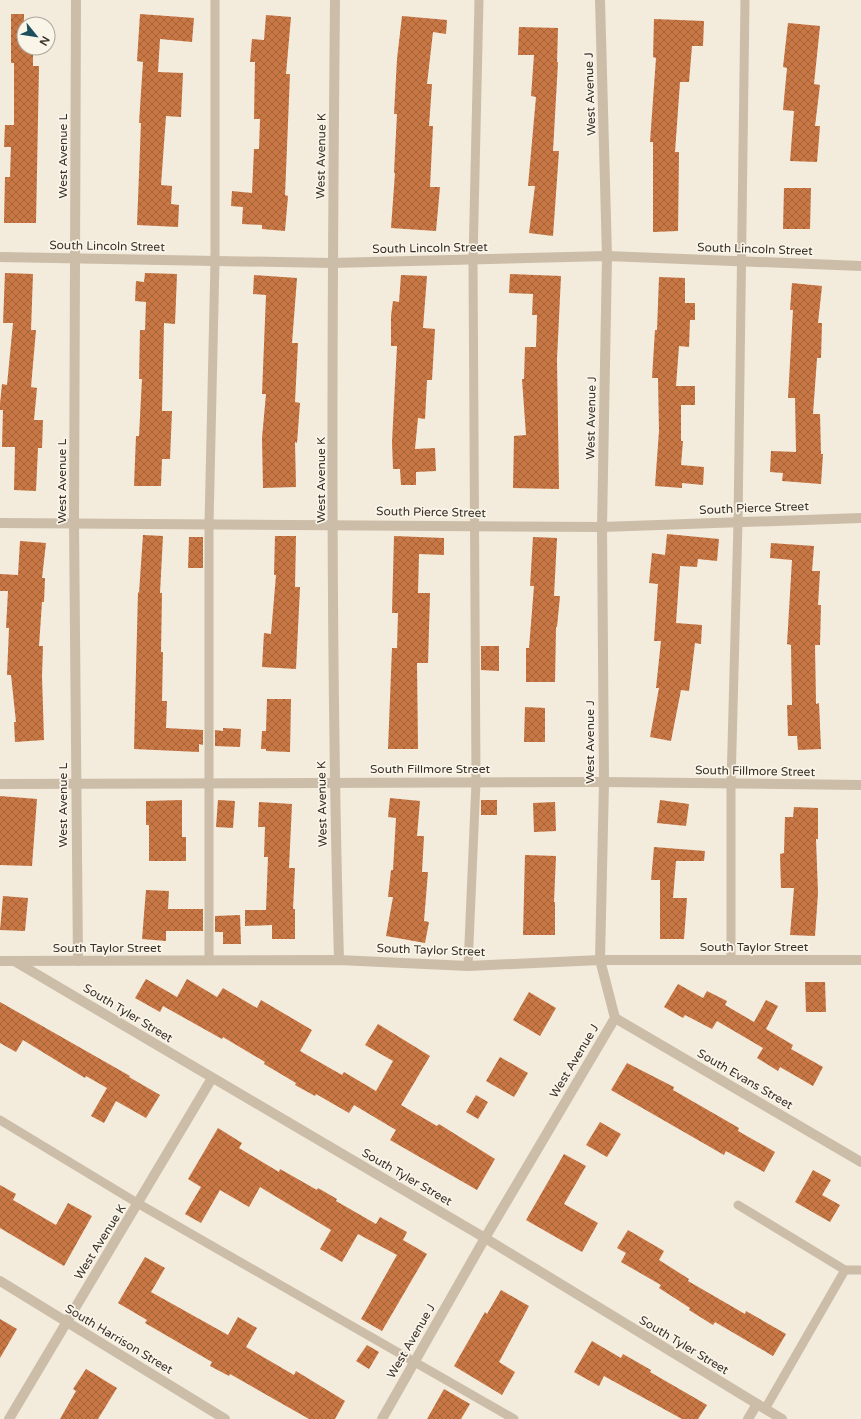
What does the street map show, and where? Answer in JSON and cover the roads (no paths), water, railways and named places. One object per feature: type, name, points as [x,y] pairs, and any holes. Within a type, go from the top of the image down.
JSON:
[{"type":"street","name":"West Avenue L","points":[[76,0],[74,524],[78,961]]},
{"type":"street","name":"West Avenue K","points":[[335,0],[332,263],[334,783],[339,960]]},
{"type":"street","name":"West Avenue J","points":[[382,1419],[485,1238],[615,1018],[600,960],[604,782],[602,527],[608,256],[600,0]]},
{"type":"street","name":"South Lincoln Street","points":[[0,258],[332,263],[608,256],[861,266]]},
{"type":"street","name":"South Pierce Street","points":[[0,523],[334,524],[602,527],[861,518]]},
{"type":"street","name":"South Fillmore Street","points":[[0,784],[76,785],[604,782],[861,785]]},
{"type":"street","name":"South Taylor Street","points":[[0,962],[339,960],[468,966],[600,960],[861,960]]},
{"type":"street","name":"South Tyler Street","points":[[16,962],[485,1238],[782,1419]]},
{"type":"street","name":"South Evans Street","points":[[615,1018],[861,1162]]},
{"type":"street","name":"West Avenue K","points":[[10,1419],[66,1322],[139,1204],[212,1078]]},
{"type":"street","name":"South Harrison Street","points":[[0,1281],[225,1419]]},
{"type":"street","points":[[748,1419],[761,1406]]},
{"type":"lane","points":[[209,960],[209,524],[215,261],[215,0]]},
{"type":"lane","points":[[468,966],[476,782],[474,260],[479,0]]},
{"type":"lane","points":[[731,960],[731,784],[738,522],[745,0]]},
{"type":"lane","points":[[0,1120],[139,1204],[514,1419]]},
{"type":"lane","points":[[738,1205],[845,1270],[861,1270]]},
{"type":"lane","points":[[761,1406],[845,1270]]}]
